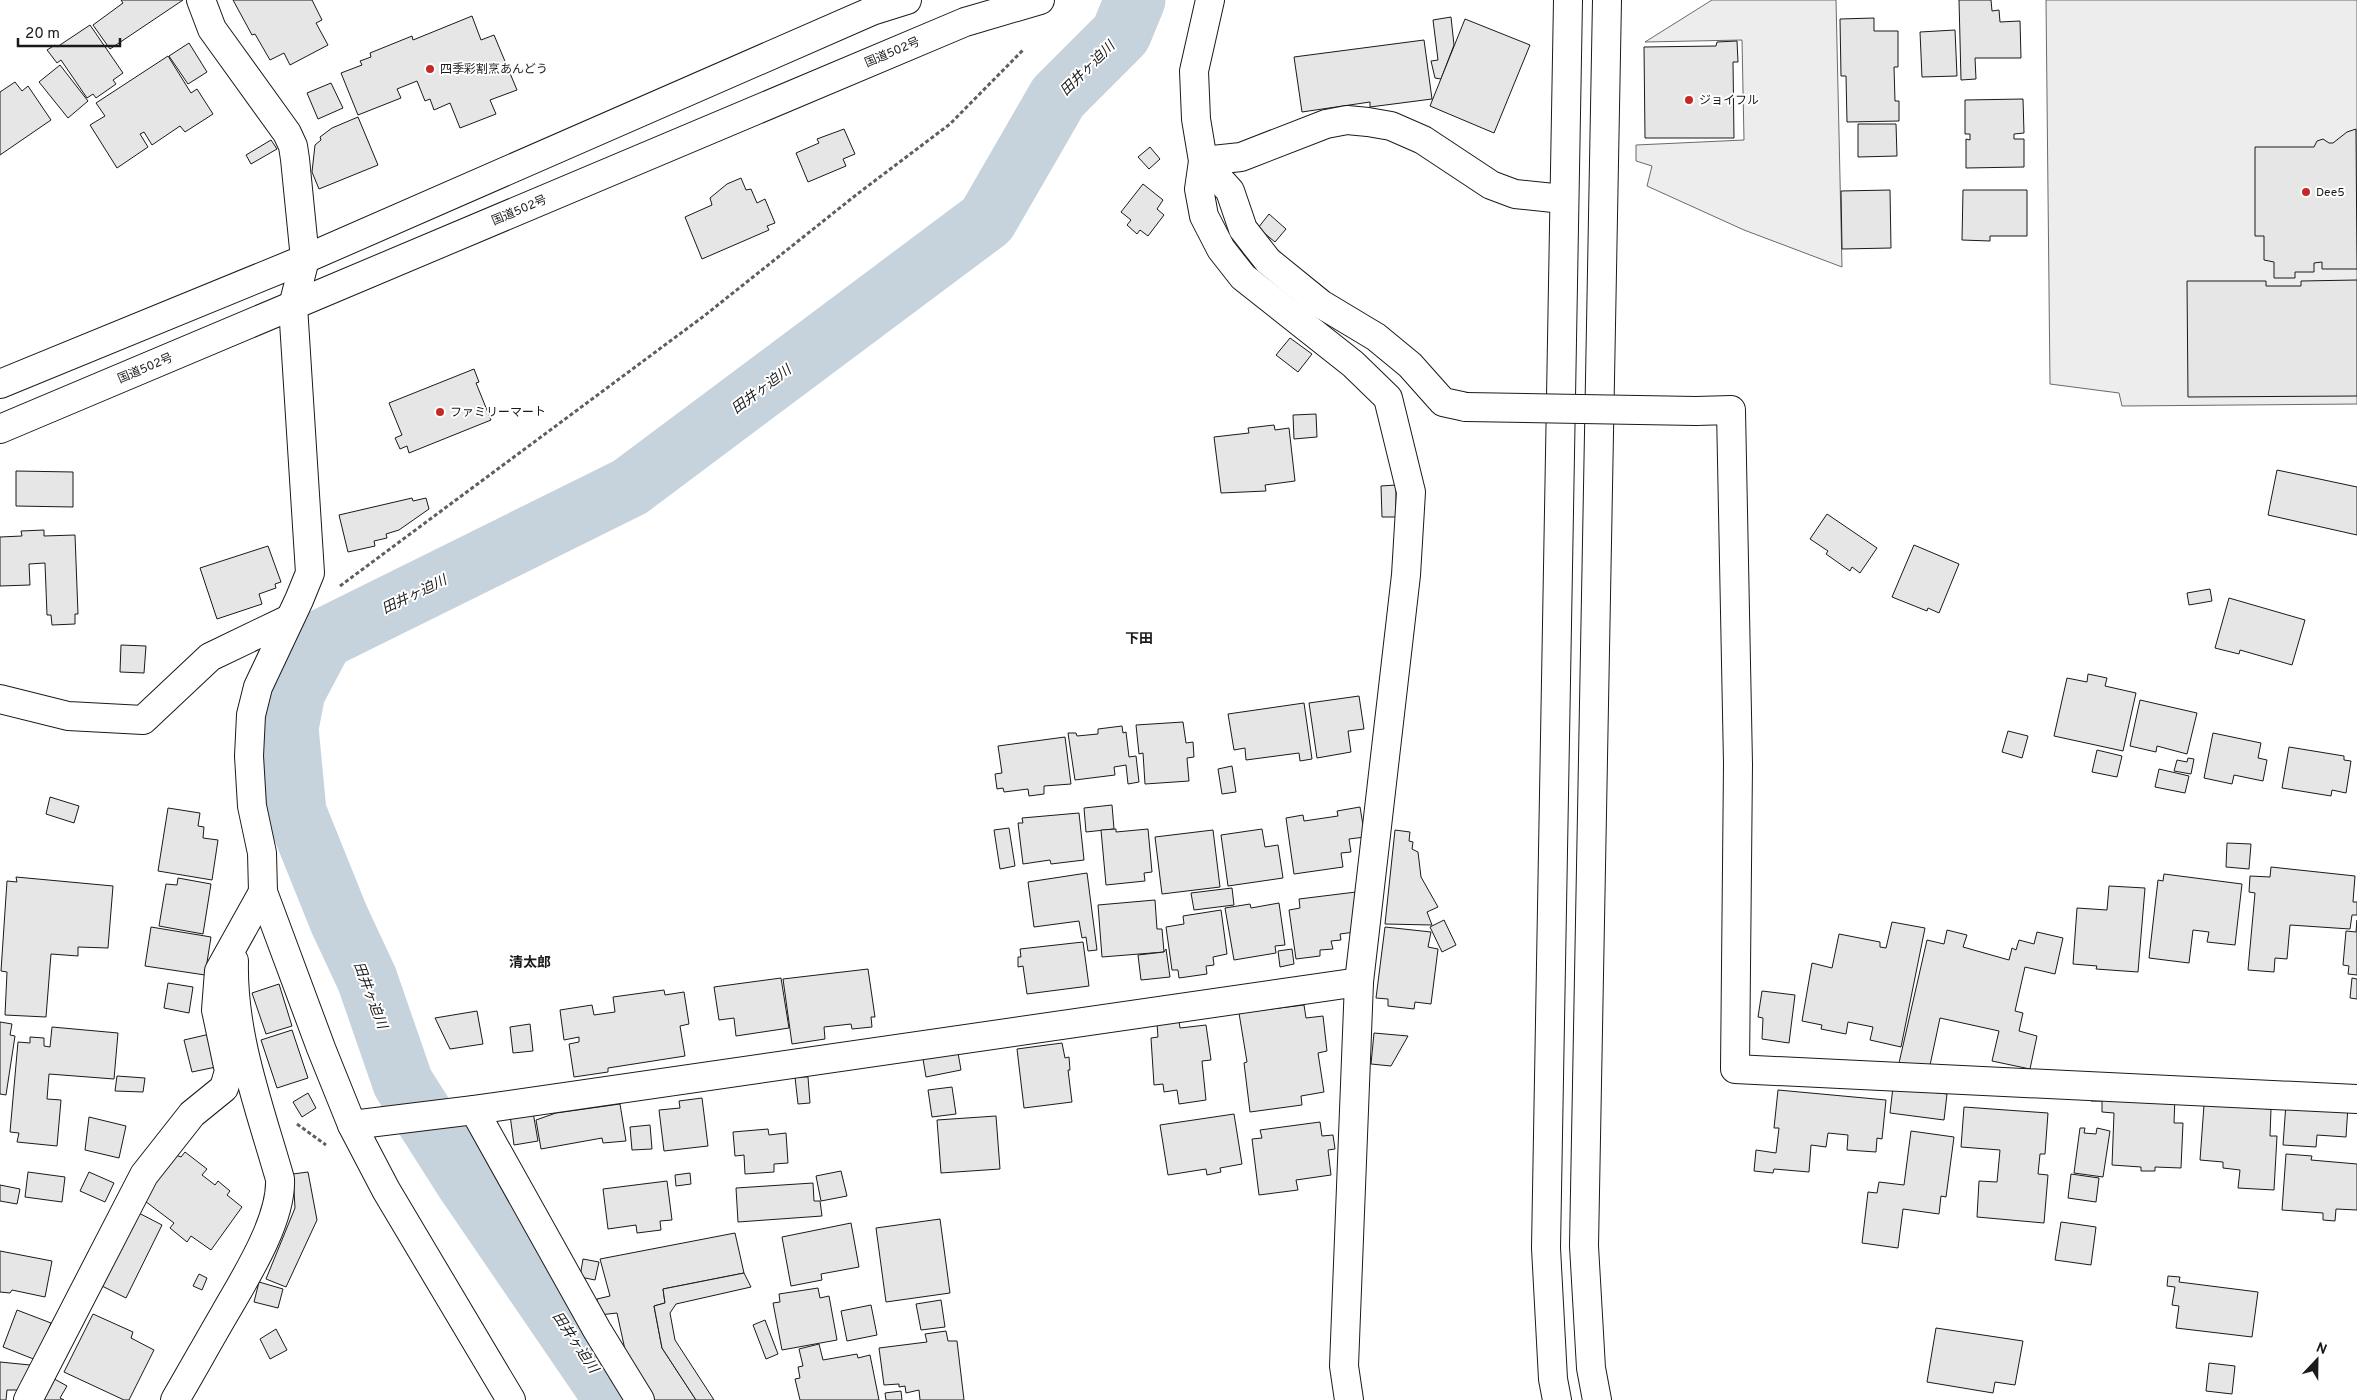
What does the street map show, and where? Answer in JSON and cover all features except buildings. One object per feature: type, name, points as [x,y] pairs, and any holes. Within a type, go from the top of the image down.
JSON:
[{"type":"main road","points":[[201,0],[212,29],[264,99],[293,146],[305,259],[293,306],[310,573],[258,687],[251,715],[249,765],[252,806],[262,852],[263,892],[321,1048],[364,1124],[368,1155],[390,1199],[511,1400]]},
{"type":"main road","points":[[0,384],[305,259],[872,11],[907,0]]},
{"type":"main road","name":"国道502号","points":[[0,429],[965,22],[1040,0]]},
{"type":"main road","points":[[1210,0],[1194,71],[1196,118],[1203,161],[1199,189],[1204,216],[1221,249],[1243,277],[1353,364],[1388,398],[1411,492],[1406,575],[1359,982],[1344,1366],[1348,1400]]},
{"type":"main road","points":[[1557,1400],[1553,1379],[1546,1248],[1568,0]]},
{"type":"main road","points":[[1597,1400],[1591,1368],[1584,1246],[1607,0]]},
{"type":"main road","points":[[1203,161],[1241,157],[1326,124],[1347,120],[1368,122],[1391,126],[1423,140],[1491,185],[1515,194],[1563,199]]},
{"type":"main road","points":[[1203,161],[1230,192],[1244,229],[1268,261],[1321,304],[1376,337],[1410,365],[1443,402],[1466,407],[1731,410],[1738,764],[1735,1069],[2357,1099]]},
{"type":"main road","points":[[0,699],[68,716],[142,720],[210,657],[289,619]]},
{"type":"main road","points":[[28,1400],[144,1175],[192,1114],[224,1088],[229,1070],[216,1010],[219,971],[263,892]]},
{"type":"main road","points":[[175,1400],[256,1258],[278,1201],[280,1179],[240,1031],[234,987],[235,940]]},
{"type":"main road","points":[[364,1124],[464,1112],[1359,982]]},
{"type":"main road","points":[[464,1112],[640,1400]]},
{"type":"path","points":[[334,591],[704,316],[856,195],[950,124],[1023,50]]},
{"type":"path","points":[[260,1109],[282,1113],[348,1162],[368,1155]]},
{"type":"shaded area","points":[[1712,0],[1836,0],[1842,267],[1744,230],[1647,186],[1652,166],[1636,161],[1636,145],[1744,140],[1742,40],[1645,42]]},
{"type":"shaded area","points":[[2046,0],[2357,0],[2357,404],[2122,406],[2119,393],[2050,384]]},
{"type":"waterway","name":"田井ヶ迫川","points":[[615,1400],[464,1179],[403,1083],[367,979],[339,919],[296,812],[288,728],[295,692],[323,639],[630,487],[987,220],[1058,97],[1121,34],[1135,0]]},
{"type":"place","name":"四季彩割烹あんどう","points":[[430,69]]},
{"type":"place","name":"ジョイフル","points":[[1689,100]]},
{"type":"place","name":"Dee5","points":[[2306,192]]},
{"type":"place","name":"ファミリーマート","points":[[440,412]]},
{"type":"district","name":"下田","points":[[1139,638]]},
{"type":"district","name":"清太郎","points":[[530,962]]}]
